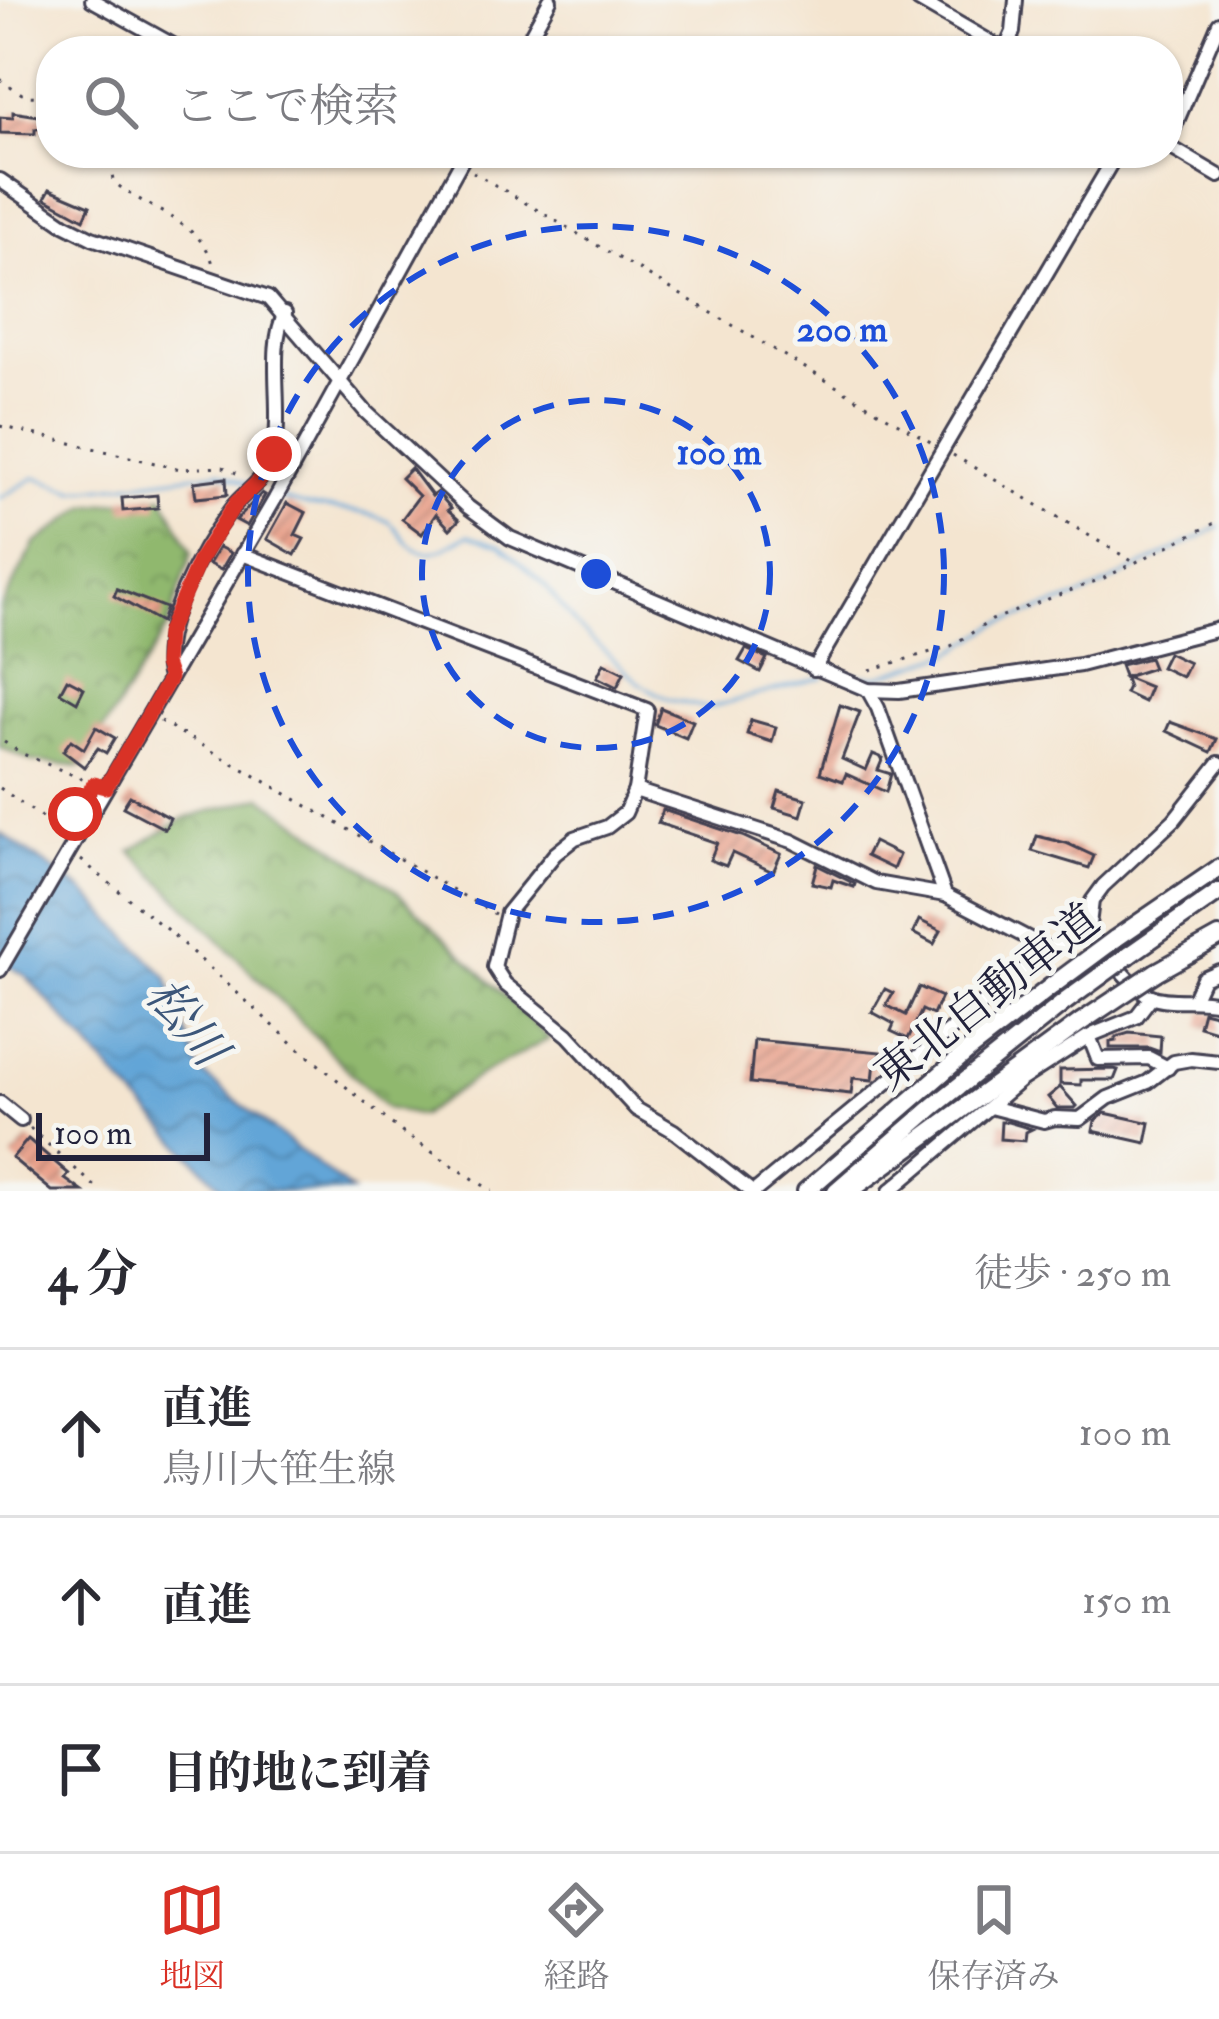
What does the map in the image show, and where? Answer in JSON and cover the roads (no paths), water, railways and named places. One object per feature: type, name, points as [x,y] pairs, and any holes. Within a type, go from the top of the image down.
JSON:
[{"type":"highway","name":"東北自動車道","points":[[806,1191],[970,1049],[1219,865]]},
{"type":"highway","name":"東北自動車道","points":[[836,1191],[1066,1001],[1219,892]]},
{"type":"highway","points":[[850,1191],[1085,1029],[1156,972],[1219,937]]},
{"type":"street","points":[[92,0],[157,36]]},
{"type":"street","points":[[530,0],[547,4],[530,36]]},
{"type":"street","points":[[919,0],[980,36]]},
{"type":"street","points":[[1011,36],[1016,0]]},
{"type":"street","points":[[1183,108],[1219,22]]},
{"type":"street","points":[[1183,153],[1219,176]]},
{"type":"street","points":[[0,970],[341,382],[458,168]]},
{"type":"street","points":[[822,673],[942,449],[1108,168]]},
{"type":"street","points":[[0,179],[92,238],[268,298],[366,412],[468,508],[510,538],[868,690],[899,691],[1080,665],[1219,629]]},
{"type":"street","points":[[170,678],[165,644],[190,581],[227,514],[256,484],[274,454],[276,337],[285,313]]},
{"type":"street","points":[[242,554],[644,708],[648,717],[635,790],[618,822],[565,845],[504,920],[494,968],[505,984],[568,1035],[646,1118],[674,1131],[753,1191],[1049,949],[1088,932]]},
{"type":"street","points":[[868,690],[945,895]]},
{"type":"street","points":[[1088,932],[1092,901],[1103,886],[1174,820],[1219,764]]},
{"type":"street","points":[[635,790],[792,841],[876,883],[945,895],[1049,949]]},
{"type":"street","points":[[1088,932],[1152,996],[1219,1003]]},
{"type":"street","points":[[1194,998],[1203,978],[1219,971]]},
{"type":"street","points":[[890,1191],[1085,1029],[1136,1017],[1152,996]]},
{"type":"street","points":[[1085,1029],[1098,1059],[1150,1058],[1168,1068]]},
{"type":"street","points":[[990,1107],[1044,1121],[1080,1120],[1108,1098],[1148,1082],[1181,1060],[1219,1062]]},
{"type":"street","points":[[0,1103],[21,1120]]},
{"type":"water","points":[[0,833],[83,890],[167,977],[199,1071],[351,1191],[225,1191],[26,976],[0,961]]},
{"type":"waterway","points":[[0,498],[36,477],[75,491],[219,472],[250,485]]},
{"type":"waterway","points":[[281,498],[383,519],[413,547],[426,552],[469,535],[501,546],[543,583],[575,624],[642,685],[670,700],[708,708],[823,677]]},
{"type":"waterway","points":[[843,673],[876,677],[951,653],[998,624],[1082,596],[1219,527]]},
{"type":"water label","name":"松川","points":[[187,1021]]}]
